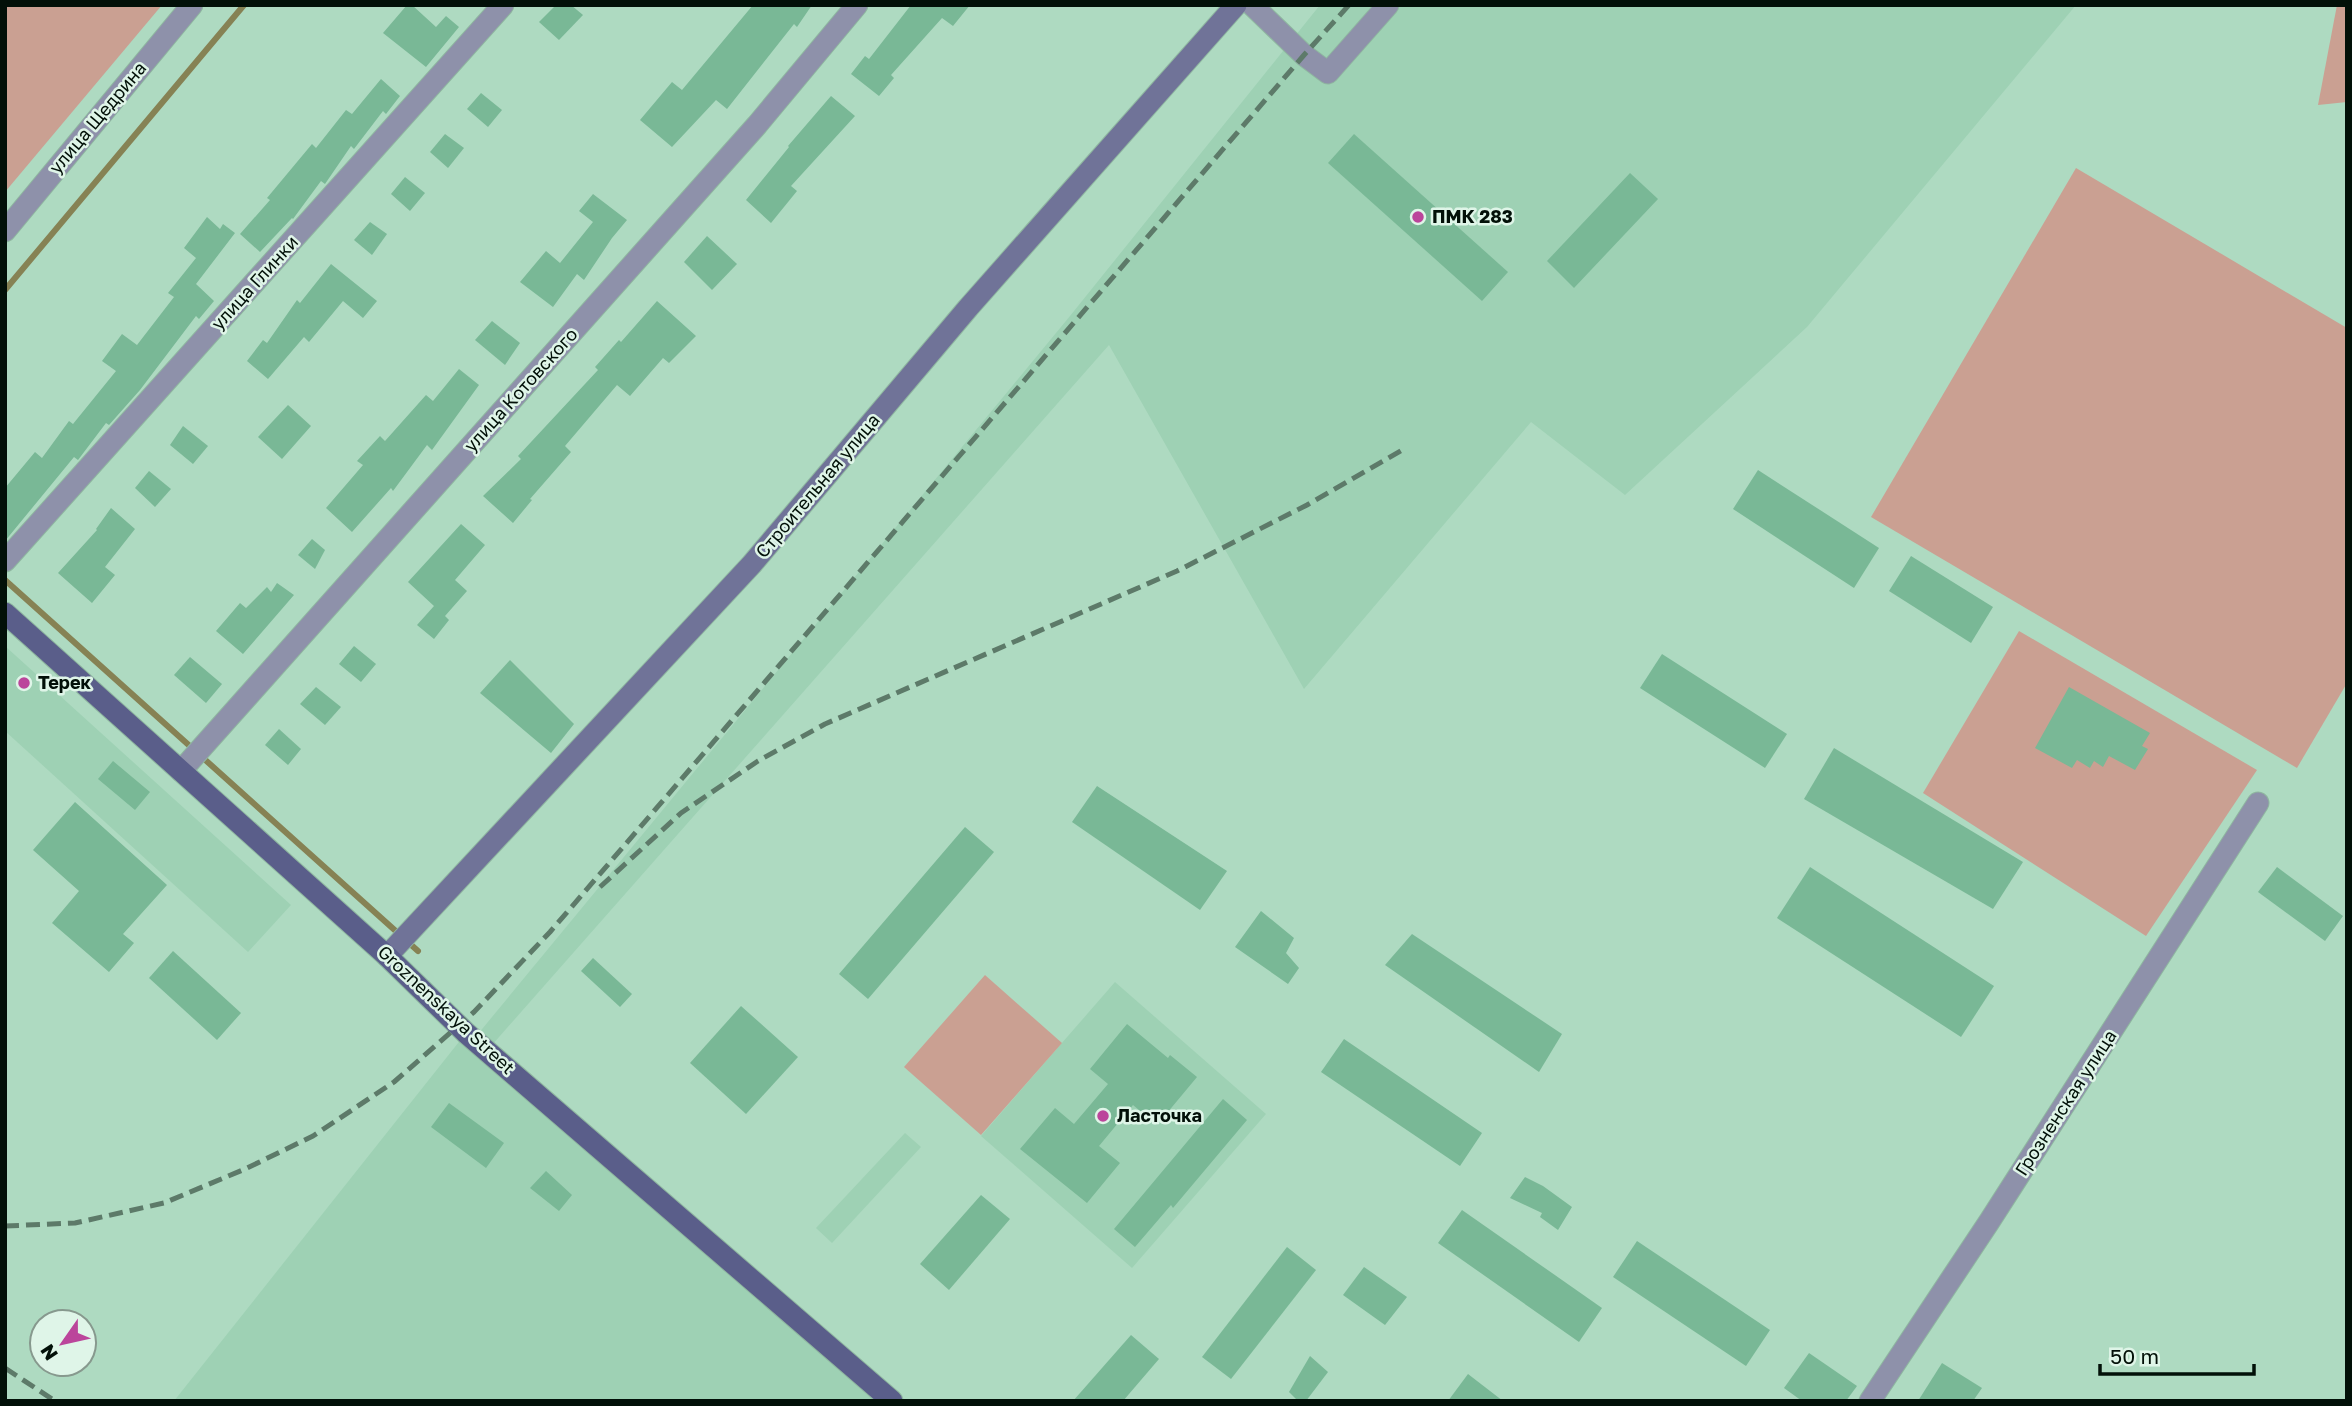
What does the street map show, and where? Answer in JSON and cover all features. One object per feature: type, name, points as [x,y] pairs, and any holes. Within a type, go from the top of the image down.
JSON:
[{"type":"main road","name":"Groznenskaya Street","points":[[5,613],[387,956],[466,1033],[892,1401]]},
{"type":"street","name":"улица Щедрина","points":[[5,231],[191,5]]},
{"type":"street","name":"улица Глинки","points":[[5,561],[503,5]]},
{"type":"street","name":"улица Котовского","points":[[181,771],[757,125],[857,5]]},
{"type":"street","name":"Строительная улица","points":[[387,956],[752,565],[968,308],[1236,5]]},
{"type":"street","points":[[1252,5],[1304,55],[1328,73],[1388,5]]},
{"type":"street","name":"Грозненская улица","points":[[1870,1401],[1989,1222],[2258,803]]},
{"type":"shaded area","points":[[5,5],[162,5],[5,192]]},
{"type":"shaded area","points":[[1320,5],[2076,5],[1807,327],[1625,495],[1531,422],[1304,689],[1109,345],[492,1045],[478,1034],[1070,316]]},
{"type":"shaded area","points":[[2337,5],[2347,5],[2347,102],[2318,105]]},
{"type":"shaded area","points":[[2076,168],[2347,328],[2347,683],[2297,768],[1871,517]]},
{"type":"shaded area","points":[[2019,631],[2257,770],[2146,936],[1923,793]]},
{"type":"shaded area","points":[[5,646],[291,905],[248,952],[5,731]]},
{"type":"shaded area","points":[[985,975],[1062,1043],[981,1135],[904,1067]]},
{"type":"shaded area","points":[[1115,982],[1266,1114],[1132,1268],[981,1136]]},
{"type":"shaded area","points":[[466,1033],[897,1401],[174,1401]]},
{"type":"shaded area","points":[[905,1133],[921,1147],[832,1243],[816,1228]]},
{"type":"building","points":[[407,5],[412,5],[436,27],[446,16],[459,27],[426,67],[383,33]]},
{"type":"building","points":[[556,5],[571,5],[583,15],[559,40],[539,22]]},
{"type":"building","points":[[753,5],[812,5],[797,27],[794,24],[727,109],[716,100],[672,147],[640,120],[672,82],[682,90]]},
{"type":"building","points":[[911,5],[970,5],[953,26],[942,18],[891,75],[894,78],[879,96],[851,74],[865,56],[869,59]]},
{"type":"building","points":[[381,79],[400,96],[386,114],[383,111],[354,149],[351,146],[325,184],[321,181],[293,219],[260,252],[240,234],[270,200],[267,198],[312,144],[316,148],[346,110],[352,114]]},
{"type":"building","points":[[481,93],[502,110],[488,127],[467,109]]},
{"type":"building","points":[[831,96],[855,116],[791,186],[797,191],[771,223],[746,200]]},
{"type":"building","points":[[445,134],[464,148],[448,168],[430,152]]},
{"type":"building","name":"ПМК 283","points":[[1354,134],[1508,272],[1482,301],[1328,163]]},
{"type":"building","points":[[1630,173],[1658,199],[1574,288],[1547,261]]},
{"type":"building","points":[[405,177],[425,193],[410,211],[391,194]]},
{"type":"building","points":[[593,194],[627,220],[584,280],[577,274],[553,307],[520,282],[546,251],[560,263],[593,222],[579,211]]},
{"type":"building","points":[[207,217],[220,229],[223,224],[235,233],[196,284],[214,301],[199,319],[196,316],[140,390],[109,425],[106,423],[78,460],[74,457],[5,541],[5,488],[35,452],[42,458],[69,421],[73,424],[116,371],[102,361],[122,334],[137,345],[174,297],[168,293],[196,258],[184,248]]},
{"type":"building","points":[[370,222],[387,234],[372,255],[354,240]]},
{"type":"building","points":[[707,236],[737,264],[712,290],[684,262]]},
{"type":"building","points":[[331,264],[377,301],[363,318],[343,301],[309,342],[304,337],[268,379],[247,361],[263,340],[267,343],[297,300],[300,303]]},
{"type":"building","points":[[657,301],[696,336],[669,363],[663,358],[630,396],[617,385],[565,446],[571,452],[513,523],[483,496],[521,459],[518,456],[598,370],[595,367],[619,340],[621,342]]},
{"type":"building","points":[[492,321],[520,343],[505,365],[475,340]]},
{"type":"building","points":[[459,369],[479,385],[432,450],[427,445],[393,491],[391,488],[352,532],[326,508],[363,465],[357,461],[380,436],[385,441],[426,395],[433,401]]},
{"type":"building","points":[[288,405],[311,426],[282,459],[258,437]]},
{"type":"building","points":[[183,426],[208,446],[193,464],[170,445]]},
{"type":"building","points":[[1758,470],[1879,548],[1854,588],[1733,509]]},
{"type":"building","points":[[149,471],[171,489],[155,507],[135,488]]},
{"type":"building","points":[[111,508],[135,529],[105,567],[115,575],[92,603],[58,573],[97,530]]},
{"type":"building","points":[[461,524],[485,545],[455,580],[467,591],[445,616],[449,620],[434,639],[417,625],[434,606],[408,582]]},
{"type":"building","points":[[312,539],[325,550],[315,569],[298,555]]},
{"type":"building","points":[[1911,556],[1993,607],[1971,643],[1889,591]]},
{"type":"building","points":[[277,583],[294,595],[243,654],[216,631],[240,603],[246,608],[267,587],[271,592]]},
{"type":"building","points":[[354,646],[376,664],[361,682],[339,664]]},
{"type":"building","points":[[1662,654],[1787,734],[1765,768],[1640,688]]},
{"type":"building","points":[[190,657],[222,684],[206,703],[174,675]]},
{"type":"building","points":[[510,660],[574,724],[551,753],[480,693]]},
{"type":"building","points":[[316,687],[341,707],[325,725],[300,704]]},
{"type":"building","points":[[2069,687],[2150,733],[2142,746],[2148,749],[2135,770],[2109,756],[2103,767],[2094,761],[2090,768],[2077,760],[2072,768],[2035,748]]},
{"type":"building","points":[[279,729],[301,749],[288,765],[265,745]]},
{"type":"building","points":[[1834,748],[2023,862],[1993,909],[1804,799]]},
{"type":"building","points":[[113,761],[150,792],[135,810],[98,779]]},
{"type":"building","points":[[1097,786],[1227,871],[1200,910],[1072,822]]},
{"type":"building","points":[[75,802],[167,885],[123,934],[134,943],[109,972],[52,923],[79,891],[33,850]]},
{"type":"building","points":[[965,827],[994,852],[868,999],[839,974]]},
{"type":"building","points":[[1810,867],[1994,986],[1961,1037],[1777,918]]},
{"type":"building","points":[[2277,867],[2343,916],[2325,941],[2258,892]]},
{"type":"building","points":[[1261,911],[1294,938],[1286,953],[1299,968],[1288,984],[1235,947]]},
{"type":"building","points":[[1412,934],[1562,1034],[1539,1072],[1385,965]]},
{"type":"building","points":[[173,951],[241,1013],[217,1040],[149,978]]},
{"type":"building","points":[[593,958],[632,994],[620,1007],[581,971]]},
{"type":"building","points":[[741,1006],[798,1057],[746,1114],[690,1063]]},
{"type":"building","points":[[1127,1024],[1168,1058],[1170,1055],[1197,1077],[1157,1125],[1133,1105],[1099,1146],[1120,1163],[1087,1203],[1020,1149],[1055,1108],[1074,1124],[1108,1084],[1090,1069]]},
{"type":"building","points":[[1344,1039],[1482,1133],[1460,1166],[1321,1072]]},
{"type":"building","points":[[1223,1099],[1247,1120],[1173,1208],[1171,1205],[1135,1247],[1114,1229]]},
{"type":"building","points":[[449,1103],[504,1143],[486,1168],[431,1127]]},
{"type":"building","points":[[546,1171],[572,1195],[559,1211],[530,1188]]},
{"type":"building","points":[[1525,1177],[1572,1207],[1558,1230],[1540,1217],[1542,1213],[1510,1198]]},
{"type":"building","points":[[981,1195],[1010,1219],[949,1290],[920,1264]]},
{"type":"building","points":[[1462,1210],[1602,1308],[1579,1342],[1438,1243]]},
{"type":"building","points":[[1637,1241],[1770,1330],[1746,1366],[1613,1277]]},
{"type":"building","points":[[1287,1247],[1316,1270],[1231,1379],[1202,1357]]},
{"type":"building","points":[[1364,1267],[1407,1297],[1385,1325],[1343,1295]]},
{"type":"building","points":[[1131,1335],[1159,1359],[1123,1401],[1073,1401]]},
{"type":"building","points":[[1809,1353],[1857,1386],[1846,1401],[1802,1401],[1784,1388]]},
{"type":"building","points":[[1310,1356],[1328,1372],[1306,1401],[1298,1401],[1289,1392]]},
{"type":"building","points":[[1942,1363],[1982,1388],[1973,1401],[1918,1401]]},
{"type":"building","points":[[1468,1374],[1503,1401],[1448,1401]]},
{"type":"waterway","points":[[5,290],[244,5]]},
{"type":"waterway","points":[[5,580],[418,951]]},
{"type":"railway","points":[[5,1226],[75,1223],[164,1203],[245,1169],[313,1136],[394,1082],[474,1012],[550,932],[1349,5]]},
{"type":"railway","points":[[600,887],[681,813],[758,761],[825,724],[1177,571],[1307,505],[1404,449]]},
{"type":"railway","points":[[5,1368],[55,1401]]},
{"type":"place","name":"ПМК 283","points":[[1418,217]]},
{"type":"place","name":"Терек","points":[[24,683]]},
{"type":"place","name":"Ласточка","points":[[1103,1116]]}]
